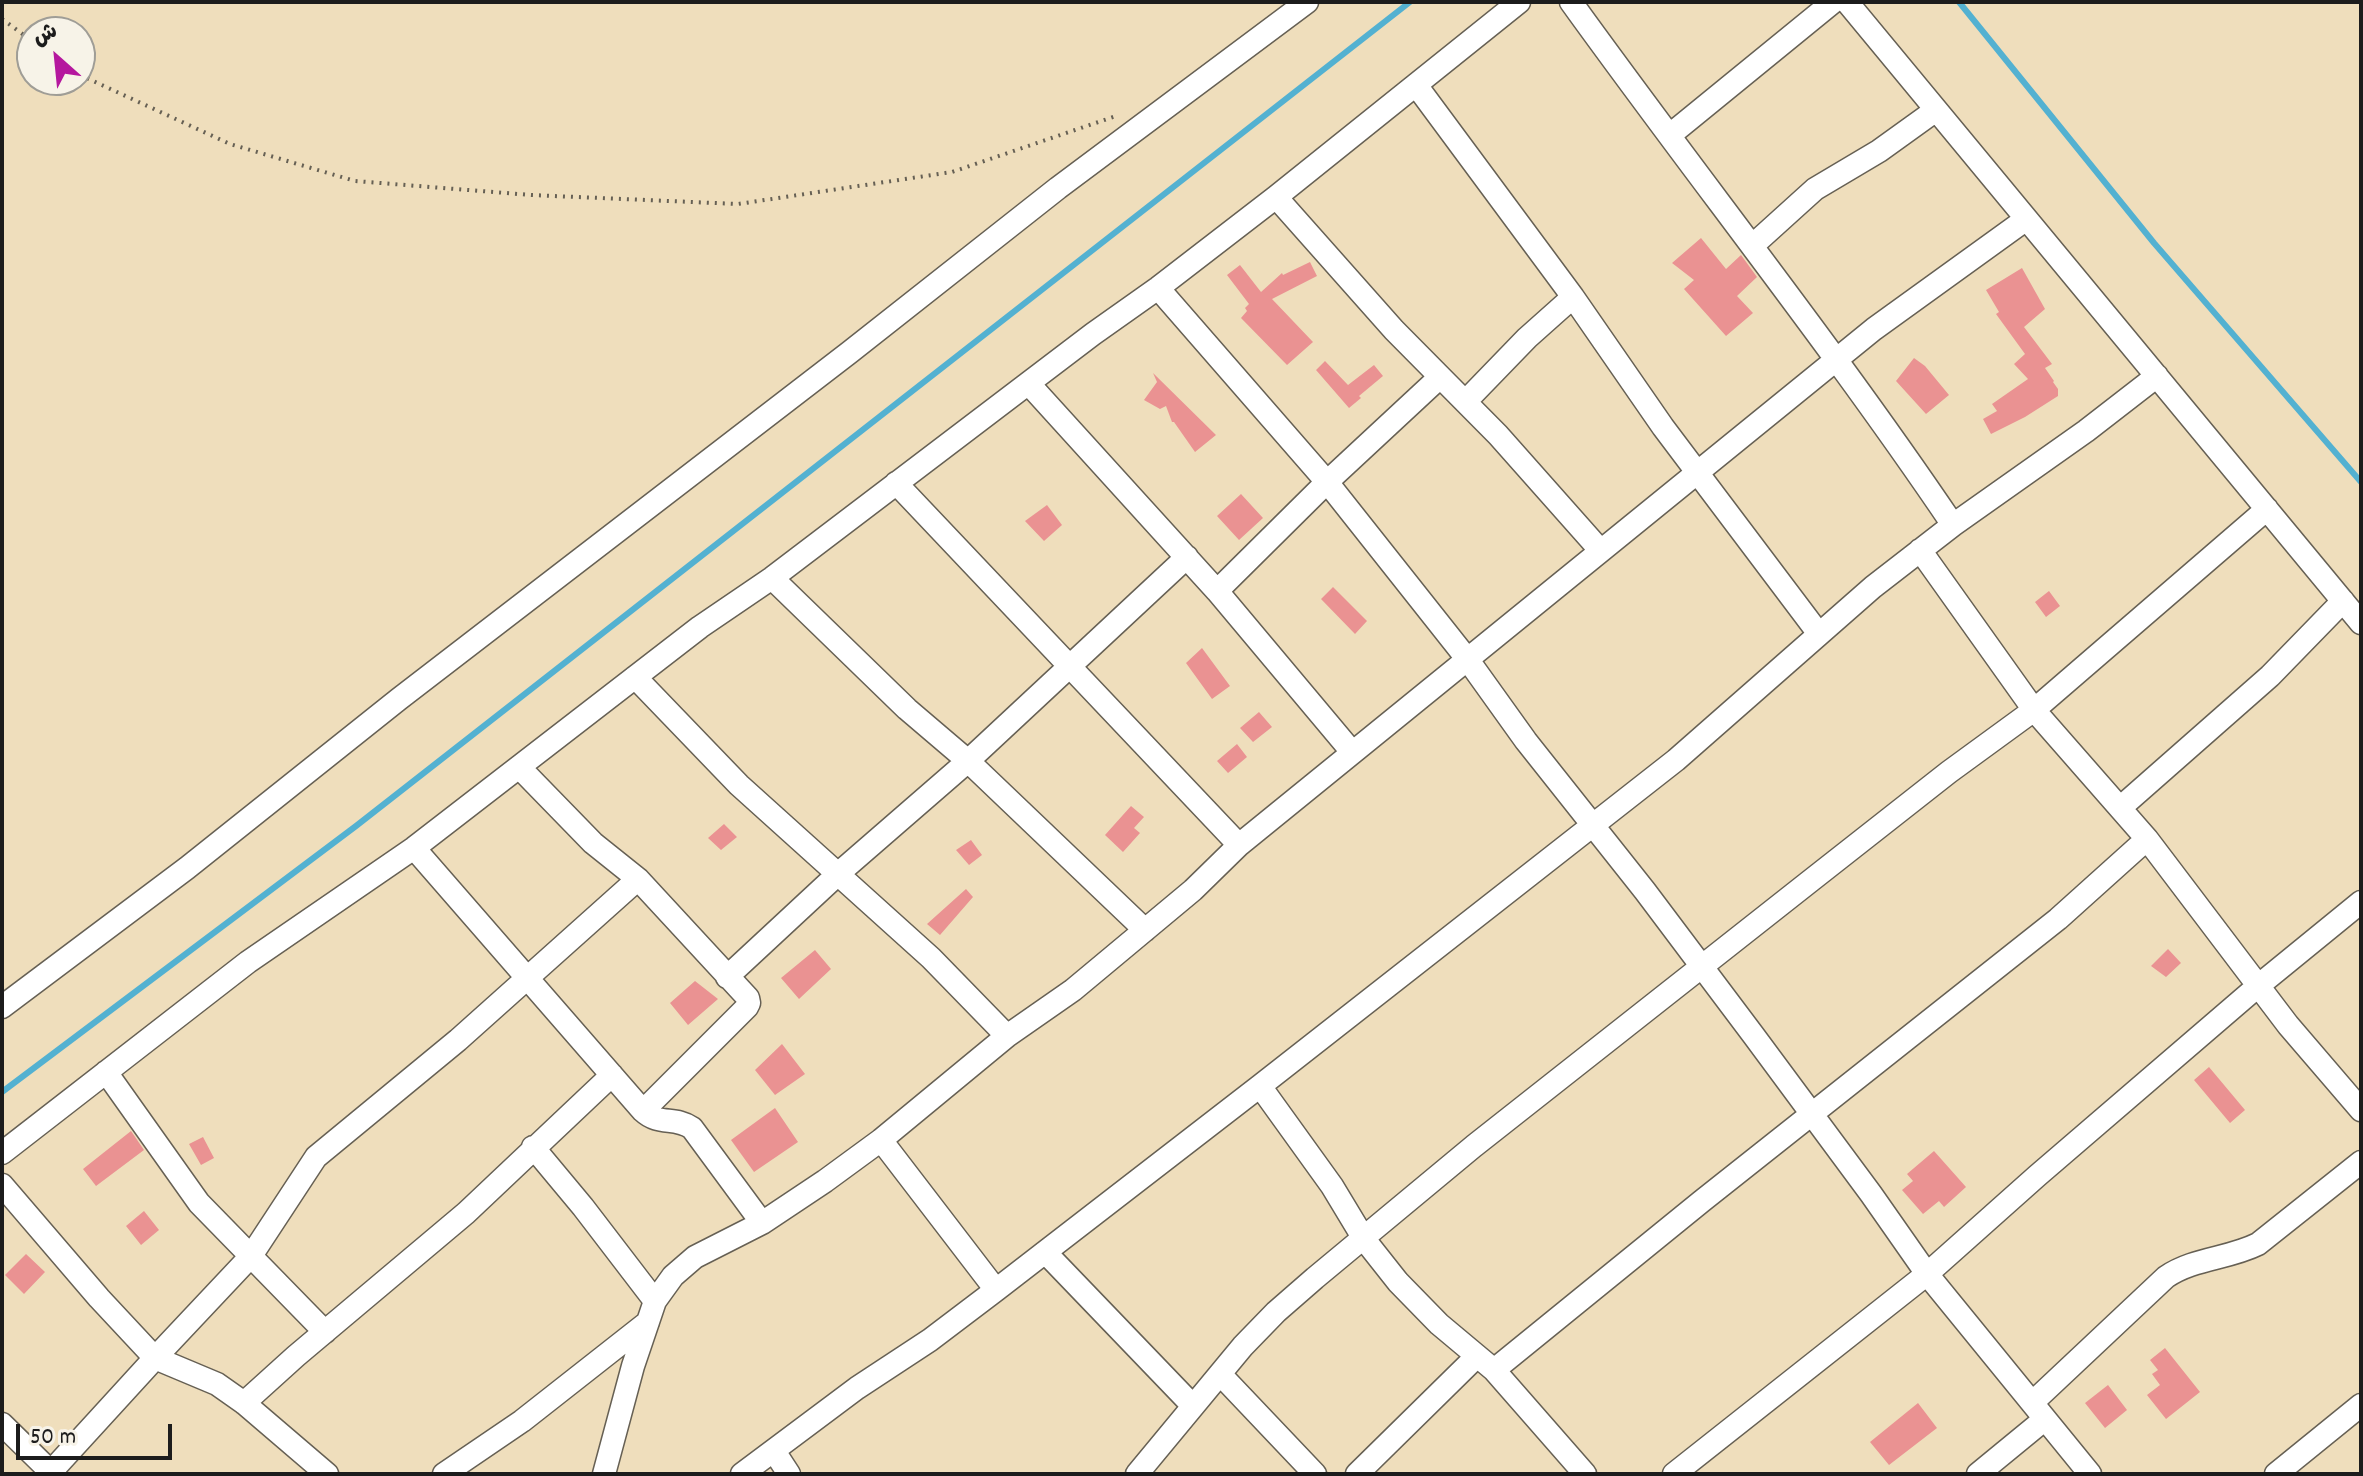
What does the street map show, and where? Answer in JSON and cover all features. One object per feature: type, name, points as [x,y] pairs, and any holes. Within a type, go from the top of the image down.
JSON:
[{"type":"street","points":[[2,1007],[187,868],[399,699],[1058,188],[1307,2]]},
{"type":"street","points":[[2,1153],[248,962],[414,848],[700,627],[772,578],[1158,288],[1519,2]]},
{"type":"street","points":[[1571,2],[1894,438],[1953,525]]},
{"type":"street","points":[[1670,135],[1833,2]]},
{"type":"street","points":[[1847,2],[2361,623]]},
{"type":"street","points":[[1416,85],[1573,297],[1697,473],[1819,634]]},
{"type":"street","points":[[1752,246],[1805,197],[1879,151],[1936,110]]},
{"type":"street","points":[[1276,197],[1600,550]]},
{"type":"street","points":[[604,1474],[633,1366],[652,1312],[673,1276],[695,1257],[762,1223],[881,1140],[1007,1036],[1073,990],[1193,890],[1239,845],[1874,329],[2025,220]]},
{"type":"street","points":[[1158,288],[1327,482],[1468,660],[1526,741],[1645,891],[1812,1114],[1927,1274],[2090,1474]]},
{"type":"street","points":[[1466,401],[1527,338],[1573,297]]},
{"type":"street","points":[[742,1474],[857,1388],[930,1340],[1260,1086],[1466,922],[1593,827],[1920,550],[2157,376]]},
{"type":"street","points":[[1217,591],[1327,482],[1440,377]]},
{"type":"street","points":[[1029,384],[1217,591],[1352,752]]},
{"type":"street","points":[[896,483],[1239,845]]},
{"type":"street","points":[[1137,1474],[1243,1346],[1276,1312],[1474,1146],[1949,772],[2034,710],[2267,509]]},
{"type":"street","points":[[1920,550],[2034,710],[2147,839],[2258,986],[2361,1110]]},
{"type":"street","points":[[727,977],[839,873],[968,761],[1187,557]]},
{"type":"street","points":[[772,578],[907,709],[968,761],[1145,930]]},
{"type":"street","points":[[2120,808],[2270,676],[2343,601]]},
{"type":"street","points":[[635,677],[739,785],[931,958],[1007,1036]]},
{"type":"street","points":[[519,767],[593,843],[638,879],[748,998],[747,1007],[643,1111]]},
{"type":"street","points":[[1357,1474],[1486,1363],[1702,1201],[2058,919],[2147,839]]},
{"type":"street","points":[[414,848],[643,1111],[657,1120],[684,1123],[692,1128],[762,1223]]},
{"type":"street","points":[[2,1424],[51,1473],[251,1256],[316,1157],[458,1040],[638,879]]},
{"type":"street","points":[[1674,1474],[1927,1274],[2258,986],[2361,902]]},
{"type":"street","points":[[106,1072],[194,1197],[325,1332]]},
{"type":"street","points":[[244,1403],[466,1213],[612,1075]]},
{"type":"street","points":[[1260,1086],[1332,1186],[1364,1239],[1398,1282],[1439,1324],[1486,1363],[1585,1474]]},
{"type":"street","points":[[881,1140],[996,1290]]},
{"type":"street","points":[[533,1147],[583,1207],[652,1312]]},
{"type":"street","points":[[1978,1474],[2166,1277],[2190,1264],[2258,1244],[2361,1162]]},
{"type":"street","points":[[2,1185],[155,1358],[217,1384],[327,1474]]},
{"type":"street","points":[[1045,1252],[1193,1406]]},
{"type":"street","points":[[444,1474],[522,1421],[652,1312]]},
{"type":"street","points":[[1220,1374],[1315,1474]]},
{"type":"street","points":[[2276,1474],[2361,1405]]},
{"type":"street","points":[[774,1451],[789,1474]]},
{"type":"path","points":[[96,82],[230,144],[355,181],[531,195],[738,204],[952,172],[1127,113]]},
{"type":"building","points":[[1701,238],[1726,269],[1741,255],[1757,277],[1737,296],[1753,313],[1726,336],[1684,289],[1694,280],[1672,263]]},
{"type":"building","points":[[1310,262],[1317,276],[1272,299],[1313,342],[1287,365],[1241,318],[1249,304],[1227,275],[1240,265],[1261,292],[1282,273]]},
{"type":"building","points":[[2022,268],[2045,309],[2024,327],[2052,364],[2045,368],[2058,389],[2058,396],[1991,434],[1983,419],[1997,411],[1992,404],[2028,379],[2014,364],[2025,354],[1996,314],[1999,312],[1986,290]]},
{"type":"building","points":[[1914,358],[1925,366],[1949,395],[1926,414],[1896,381]]},
{"type":"building","points":[[1325,361],[1348,385],[1374,365],[1383,376],[1349,408],[1316,370]]},
{"type":"building","points":[[1153,373],[1216,435],[1195,452],[1172,422],[1166,406],[1160,409],[1144,400],[1157,382]]},
{"type":"building","points":[[1241,494],[1263,518],[1239,540],[1217,516]]},
{"type":"building","points":[[1047,505],[1062,525],[1044,541],[1025,521]]},
{"type":"building","points":[[1333,587],[1367,621],[1355,634],[1321,599]]},
{"type":"building","points":[[2049,591],[2060,606],[2046,617],[2035,602]]},
{"type":"building","points":[[1202,648],[1230,686],[1212,699],[1186,663]]},
{"type":"building","points":[[1259,712],[1272,727],[1253,742],[1240,728]]},
{"type":"building","points":[[1237,744],[1247,757],[1228,773],[1217,761]]},
{"type":"building","points":[[1131,806],[1144,817],[1134,828],[1140,833],[1123,852],[1105,835]]},
{"type":"building","points":[[724,824],[737,837],[721,850],[708,838]]},
{"type":"building","points":[[971,840],[982,855],[969,865],[956,850]]},
{"type":"building","points":[[966,889],[973,897],[940,935],[927,924]]},
{"type":"building","points":[[2168,949],[2181,963],[2166,977],[2151,966]]},
{"type":"building","points":[[815,950],[831,969],[799,999],[781,978]]},
{"type":"building","points":[[695,981],[718,999],[688,1025],[670,1003]]},
{"type":"building","points":[[782,1044],[805,1074],[775,1095],[755,1070]]},
{"type":"building","points":[[2209,1067],[2245,1110],[2230,1123],[2194,1080]]},
{"type":"building","points":[[775,1108],[798,1142],[754,1172],[731,1140]]},
{"type":"building","points":[[131,1131],[144,1150],[96,1186],[83,1169]]},
{"type":"building","points":[[203,1137],[214,1158],[201,1165],[189,1144]]},
{"type":"building","points":[[1934,1151],[1966,1187],[1944,1207],[1939,1201],[1923,1214],[1902,1190],[1913,1181],[1907,1174]]},
{"type":"building","points":[[144,1211],[159,1230],[141,1245],[126,1226]]},
{"type":"building","points":[[26,1254],[45,1272],[24,1294],[5,1275]]},
{"type":"building","points":[[2165,1348],[2200,1392],[2166,1419],[2147,1395],[2160,1385],[2152,1374],[2158,1370],[2150,1360]]},
{"type":"building","points":[[2108,1385],[2127,1410],[2105,1428],[2085,1403]]},
{"type":"building","points":[[1918,1403],[1937,1428],[1889,1465],[1870,1442]]},
{"type":"waterway","points":[[2,1092],[356,826],[1410,2]]},
{"type":"waterway","points":[[1959,2],[2154,243],[2361,482]]}]
